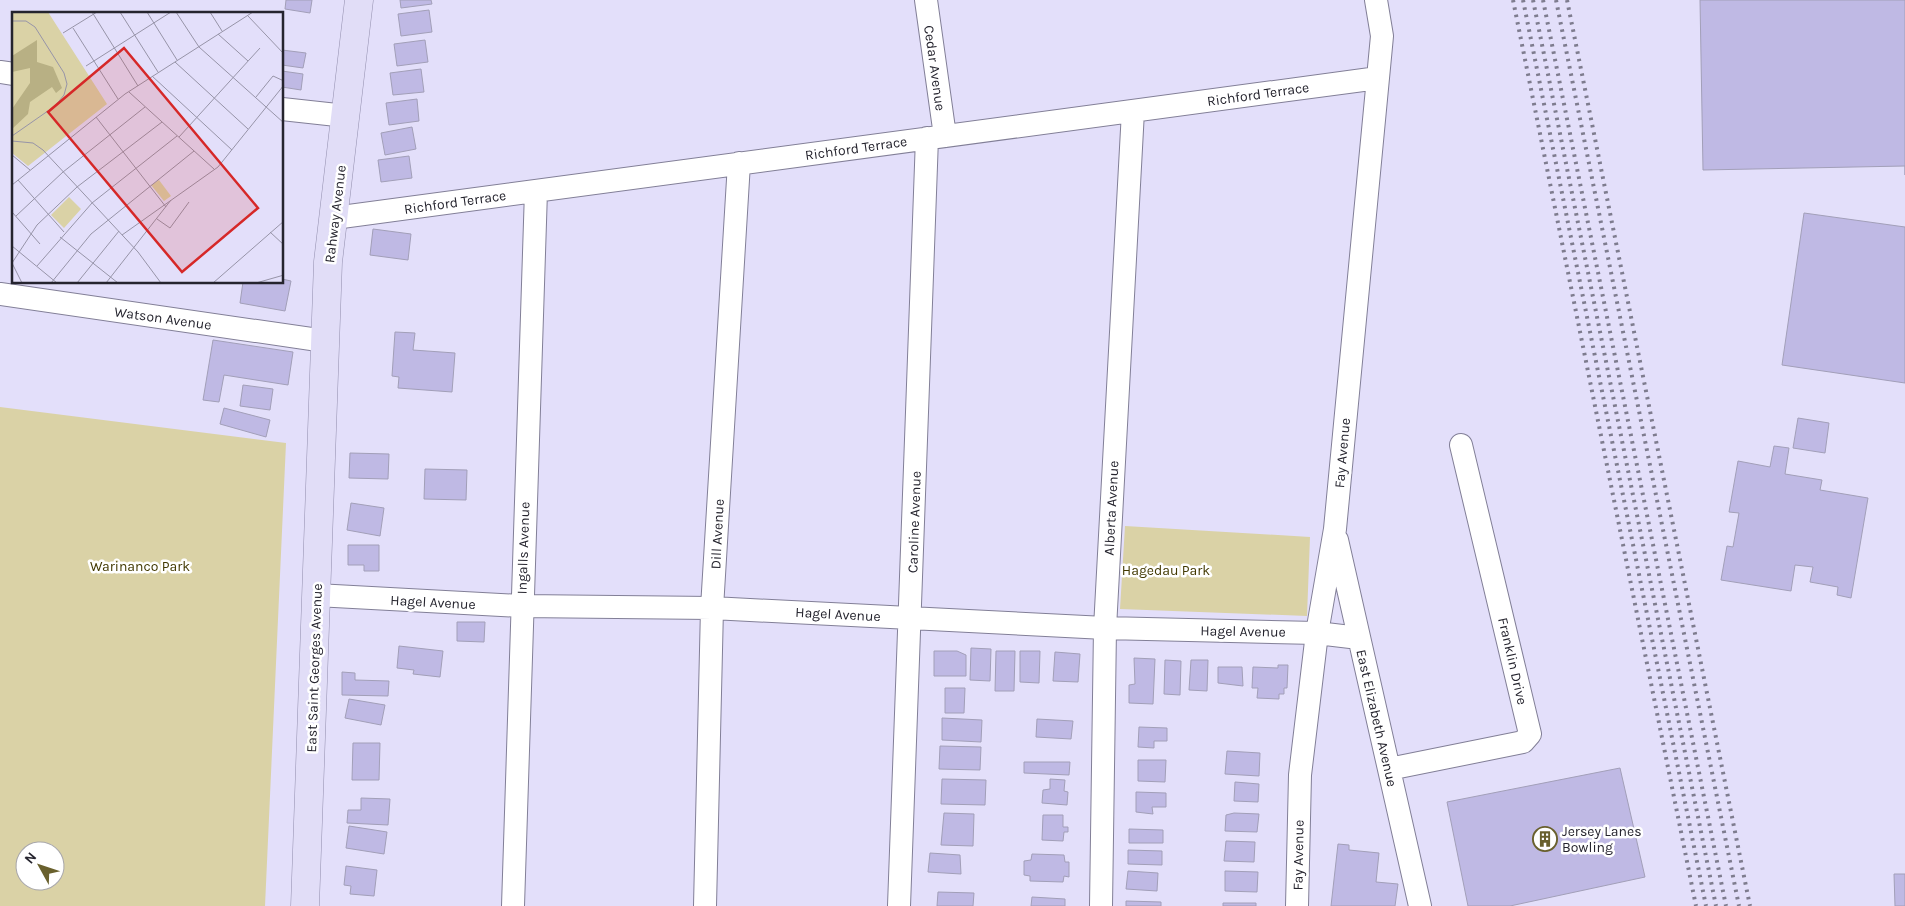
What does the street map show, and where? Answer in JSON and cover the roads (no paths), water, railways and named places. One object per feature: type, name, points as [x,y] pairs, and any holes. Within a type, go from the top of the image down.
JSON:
[{"type":"main road","name":"Rahway Avenue","points":[[321,429],[328,262],[359,0]]},
{"type":"main road","name":"East Saint Georges Avenue","points":[[305,906],[321,429]]},
{"type":"street","name":"Cedar Avenue","points":[[926,0],[936,137]]},
{"type":"street","name":"Fay Avenue","points":[[1297,906],[1300,776],[1317,633],[1335,529],[1382,36],[1376,0]]},
{"type":"street","name":"Richford Terrace","points":[[334,218],[1378,78]]},
{"type":"street","points":[[284,109],[346,116]]},
{"type":"street","name":"Alberta Avenue","points":[[1101,906],[1105,628],[1133,110]]},
{"type":"street","name":"Caroline Avenue","points":[[899,906],[910,618],[936,137]]},
{"type":"street","name":"Dill Avenue","points":[[704,906],[712,608],[740,163]]},
{"type":"street","name":"Ingalls Avenue","points":[[513,906],[521,606],[536,191]]},
{"type":"street","name":"Watson Avenue","points":[[0,294],[326,341]]},
{"type":"street","name":"Franklin Drive","points":[[1389,769],[1523,742],[1530,734],[1461,445]]},
{"type":"street","name":"East Elizabeth Avenue","points":[[1335,529],[1420,906]]},
{"type":"street","name":"Hagel Avenue","points":[[316,595],[521,606],[712,608],[1105,628],[1317,633],[1359,638]]},
{"type":"railway","points":[[1513,0],[1696,906]]},
{"type":"railway","points":[[1523,0],[1706,906]]},
{"type":"railway","points":[[1533,0],[1716,906]]},
{"type":"railway","points":[[1543,0],[1726,906]]},
{"type":"railway","points":[[1556,0],[1739,906]]},
{"type":"railway","points":[[1567,0],[1750,906]]},
{"type":"place","name":"Jersey Lanes Bowling","points":[[1545,839]]},
{"type":"park label","name":"Warinanco Park","points":[[140,566]]},
{"type":"park label","name":"Hagedau Park","points":[[1166,570]]}]
